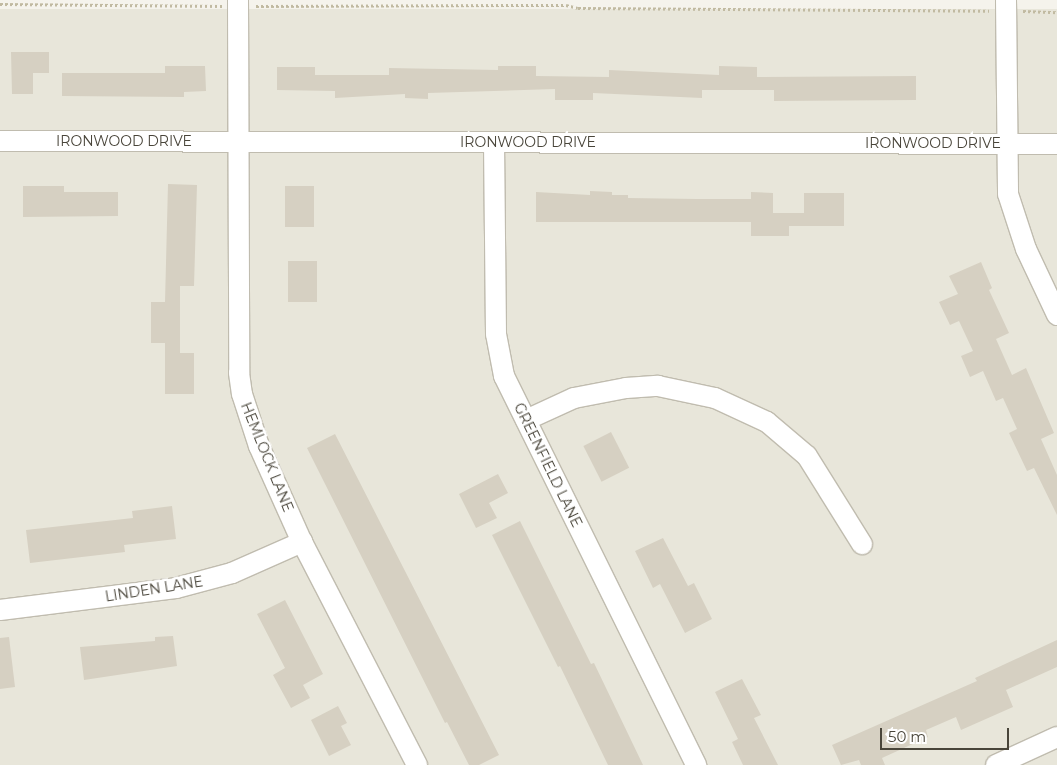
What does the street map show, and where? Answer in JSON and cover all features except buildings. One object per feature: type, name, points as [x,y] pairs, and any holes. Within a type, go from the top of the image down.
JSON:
[{"type":"street","name":"HEMLOCK LANE","points":[[238,3],[239,373],[242,394],[259,446],[302,542],[413,764]]},
{"type":"street","points":[[1006,5],[1008,194],[1016,222],[1057,315]]},
{"type":"street","name":"IRONWOOD DRIVE","points":[[0,141],[1057,144]]},
{"type":"street","name":"GREENFIELD LANE","points":[[494,142],[496,334],[504,376],[696,765]]},
{"type":"street","points":[[526,420],[574,398],[626,388],[658,386],[715,398],[767,422],[807,456],[862,544]]},
{"type":"street","name":"LINDEN LANE","points":[[0,610],[176,588],[232,573],[302,542]]},
{"type":"street","points":[[996,765],[1057,737]]},
{"type":"path","points":[[0,4],[566,5],[578,8],[1006,5],[1057,12]]},
{"type":"shaded area","points":[[0,9],[1057,9],[1057,765],[0,765]]}]
